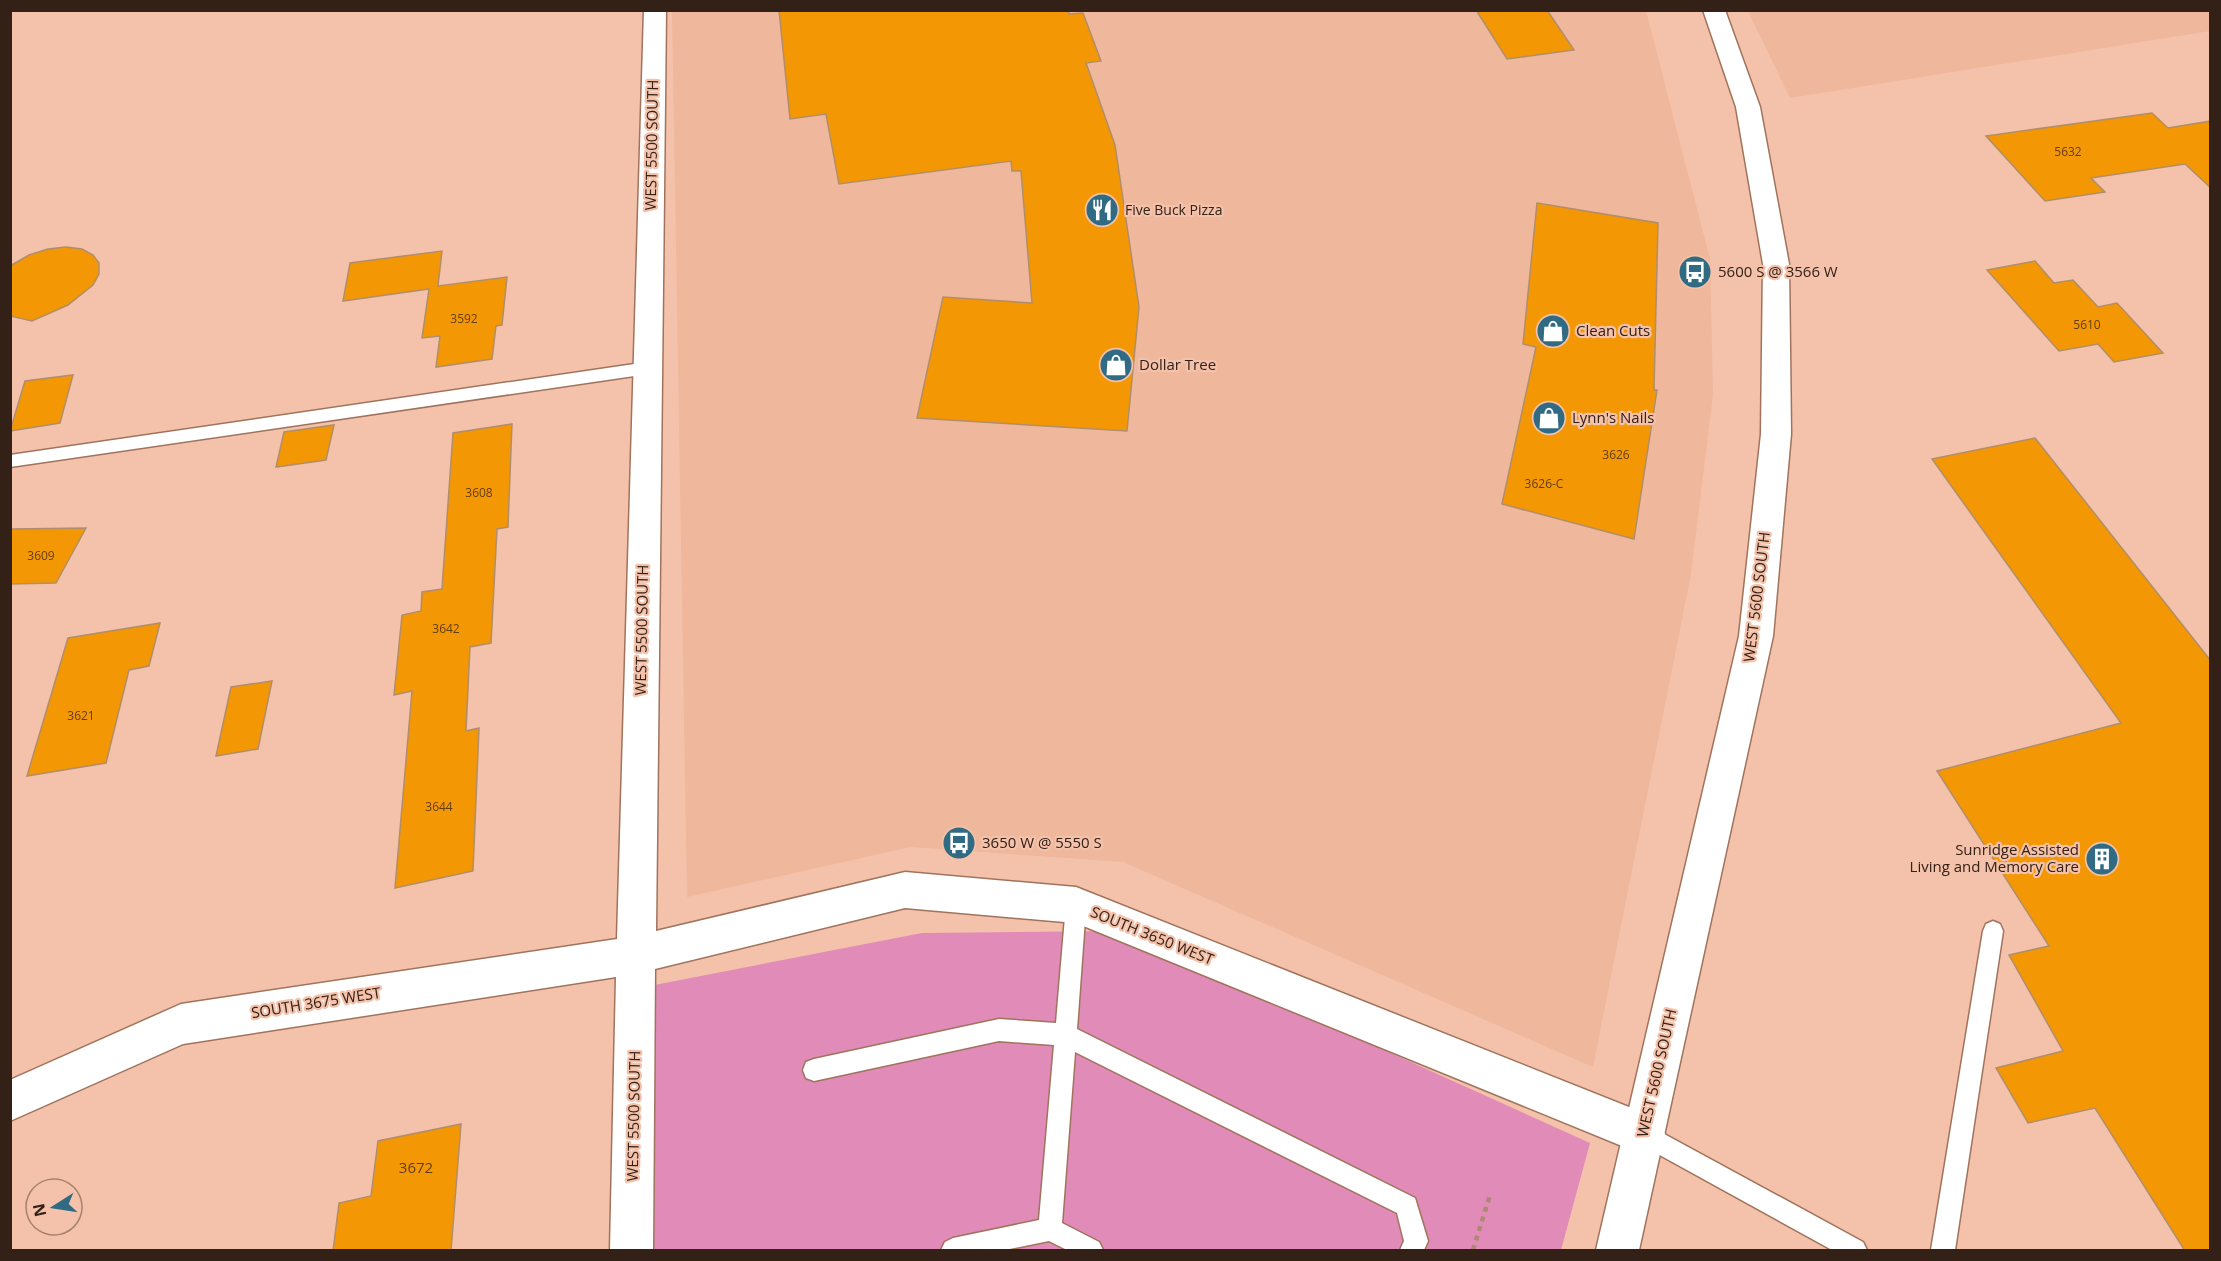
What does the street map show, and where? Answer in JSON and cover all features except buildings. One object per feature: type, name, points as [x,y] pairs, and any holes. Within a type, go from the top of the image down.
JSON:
[{"type":"street","name":"WEST 5500 SOUTH","points":[[632,1251],[655,10]]},
{"type":"street","name":"WEST 5600 SOUTH","points":[[1617,1251],[1756,636],[1776,434],[1776,264],[1748,107],[1714,10]]},
{"type":"street","name":"SOUTH 3650 WEST","points":[[636,955],[905,890],[1076,905],[1644,1134]]},
{"type":"street","name":"SOUTH 3675 WEST","points":[[10,1101],[182,1024],[636,955]]},
{"type":"lane","points":[[10,461],[648,368]]},
{"type":"lane","points":[[1050,1229],[1076,905]]},
{"type":"lane","points":[[1943,1251],[1993,931]]},
{"type":"lane","points":[[813,1070],[999,1030],[1065,1035],[1407,1206],[1416,1240],[1413,1251]]},
{"type":"lane","points":[[1644,1134],[1855,1251]]},
{"type":"lane","points":[[953,1251],[1050,1229],[1091,1251]]},
{"type":"path","points":[[1473,1251],[1490,1195]]},
{"type":"shaded area","points":[[2210,10],[2210,31],[1790,98],[1748,11]]},
{"type":"shaded area","points":[[672,11],[1646,11],[1710,259],[1713,395],[1691,574],[1593,1067],[1123,862],[911,847],[687,897]]},
{"type":"shaded area","points":[[1121,931],[1590,1143],[1561,1250],[641,1250],[639,988],[922,933]]},
{"type":"place","name":"Five Buck Pizza","points":[[1102,210]]},
{"type":"place","name":"5600 S @ 3566 W","points":[[1695,272]]},
{"type":"place","name":"Clean Cuts","points":[[1553,331]]},
{"type":"place","name":"Dollar Tree","points":[[1116,365]]},
{"type":"place","name":"Lynn's Nails","points":[[1549,418]]},
{"type":"place","name":"3650 W @ 5550 S","points":[[959,843]]},
{"type":"place","name":"Sunridge Assisted Living and Memory Care","points":[[2102,859]]}]
